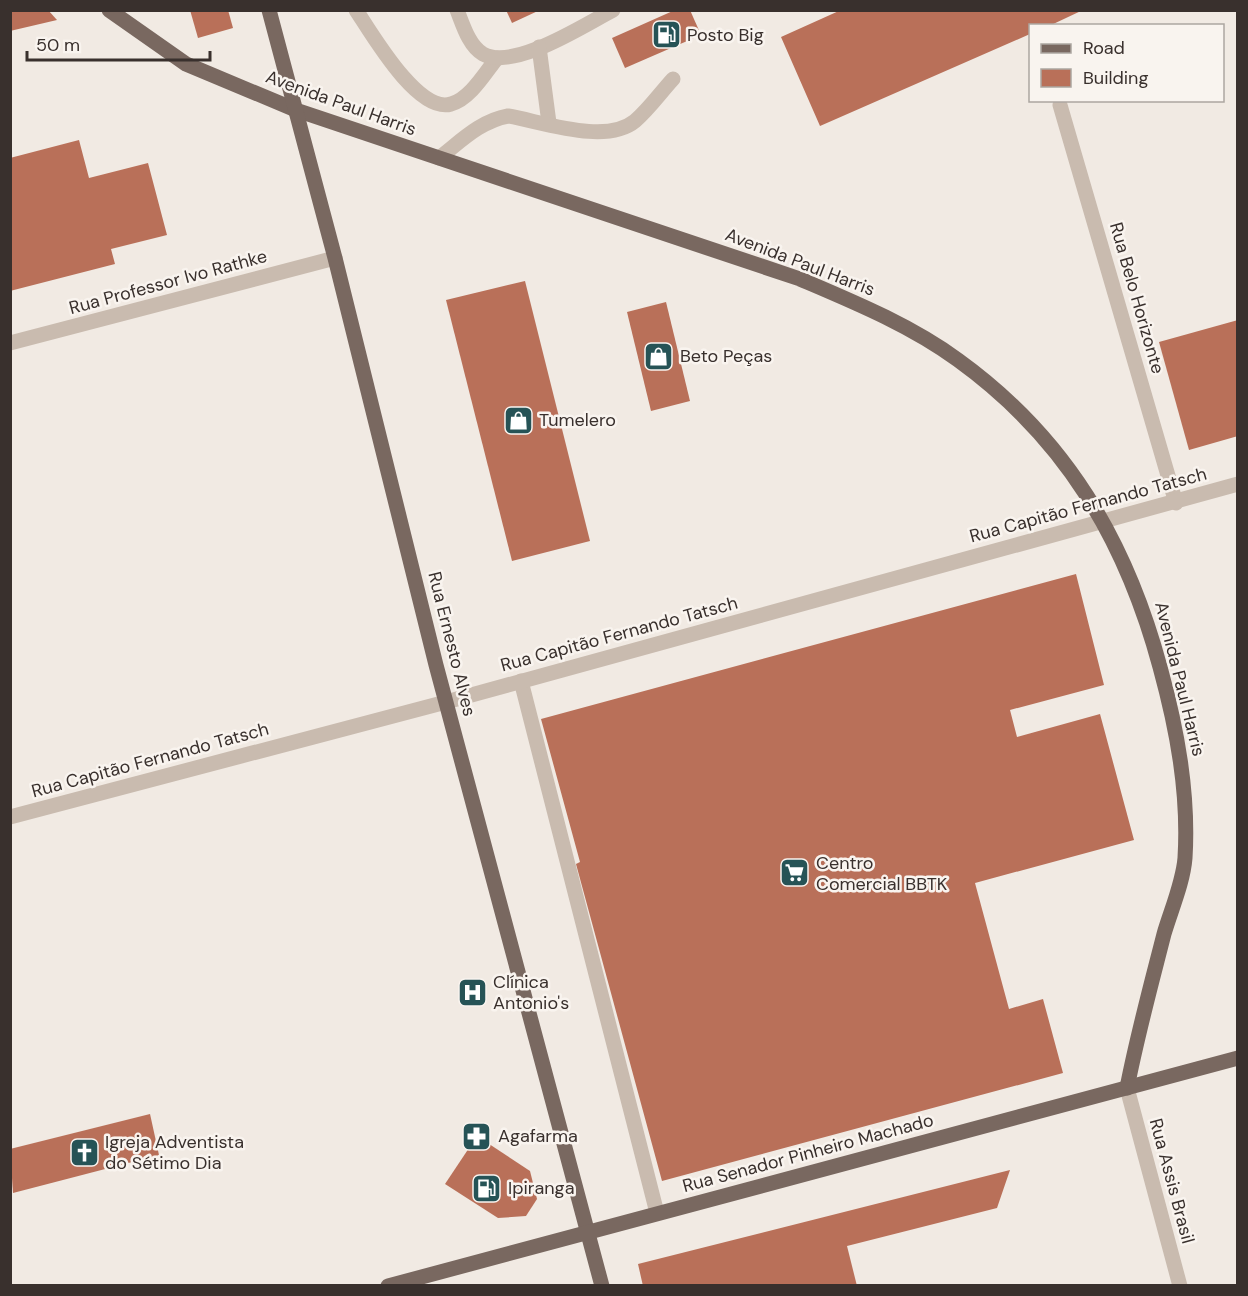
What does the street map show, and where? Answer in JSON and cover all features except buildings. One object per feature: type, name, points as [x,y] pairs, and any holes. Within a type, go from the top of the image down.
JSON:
[{"type":"main road","name":"Avenida Paul Harris","points":[[109,10],[186,64],[296,110],[800,279],[878,312],[958,359],[1016,408],[1063,459],[1104,521],[1122,555],[1146,612],[1169,698],[1184,776],[1185,860],[1139,1027],[1126,1088]]},
{"type":"main road","name":"Rua Ernesto Alves","points":[[269,10],[335,258],[446,702],[602,1286]]},
{"type":"main road","name":"Rua Senador Pinheiro Machado","points":[[388,1286],[1238,1058]]},
{"type":"street","points":[[356,10],[394,66],[422,96],[438,105],[451,104],[465,97],[497,58]]},
{"type":"street","points":[[457,10],[468,38],[482,53],[497,58],[518,57],[613,10]]},
{"type":"street","points":[[539,47],[549,123]]},
{"type":"street","points":[[439,158],[494,118],[507,116],[596,134],[618,130],[634,121],[673,79]]},
{"type":"street","name":"Rua Belo Horizonte","points":[[1060,105],[1176,503]]},
{"type":"street","name":"Rua Professor Ivo Rathke","points":[[10,343],[335,258]]},
{"type":"street","name":"Rua Capitão Fernando Tatsch","points":[[10,817],[446,702],[1176,503],[1238,484]]},
{"type":"street","points":[[521,681],[657,1213]]},
{"type":"street","name":"Rua Assis Brasil","points":[[1126,1088],[1180,1286]]},
{"type":"place","name":"Posto Big","points":[[666,35]]},
{"type":"place","name":"Beto Peças","points":[[659,356]]},
{"type":"place","name":"Tumelero","points":[[518,420]]},
{"type":"place","name":"Centro Comercial BBTK","points":[[795,873]]},
{"type":"place","name":"Clínica Antonio's","points":[[472,992]]},
{"type":"place","name":"Agafarma","points":[[477,1136]]},
{"type":"place","name":"Igreja Adventista do Sétimo Dia","points":[[84,1152]]},
{"type":"place","name":"Ipiranga","points":[[487,1188]]}]
